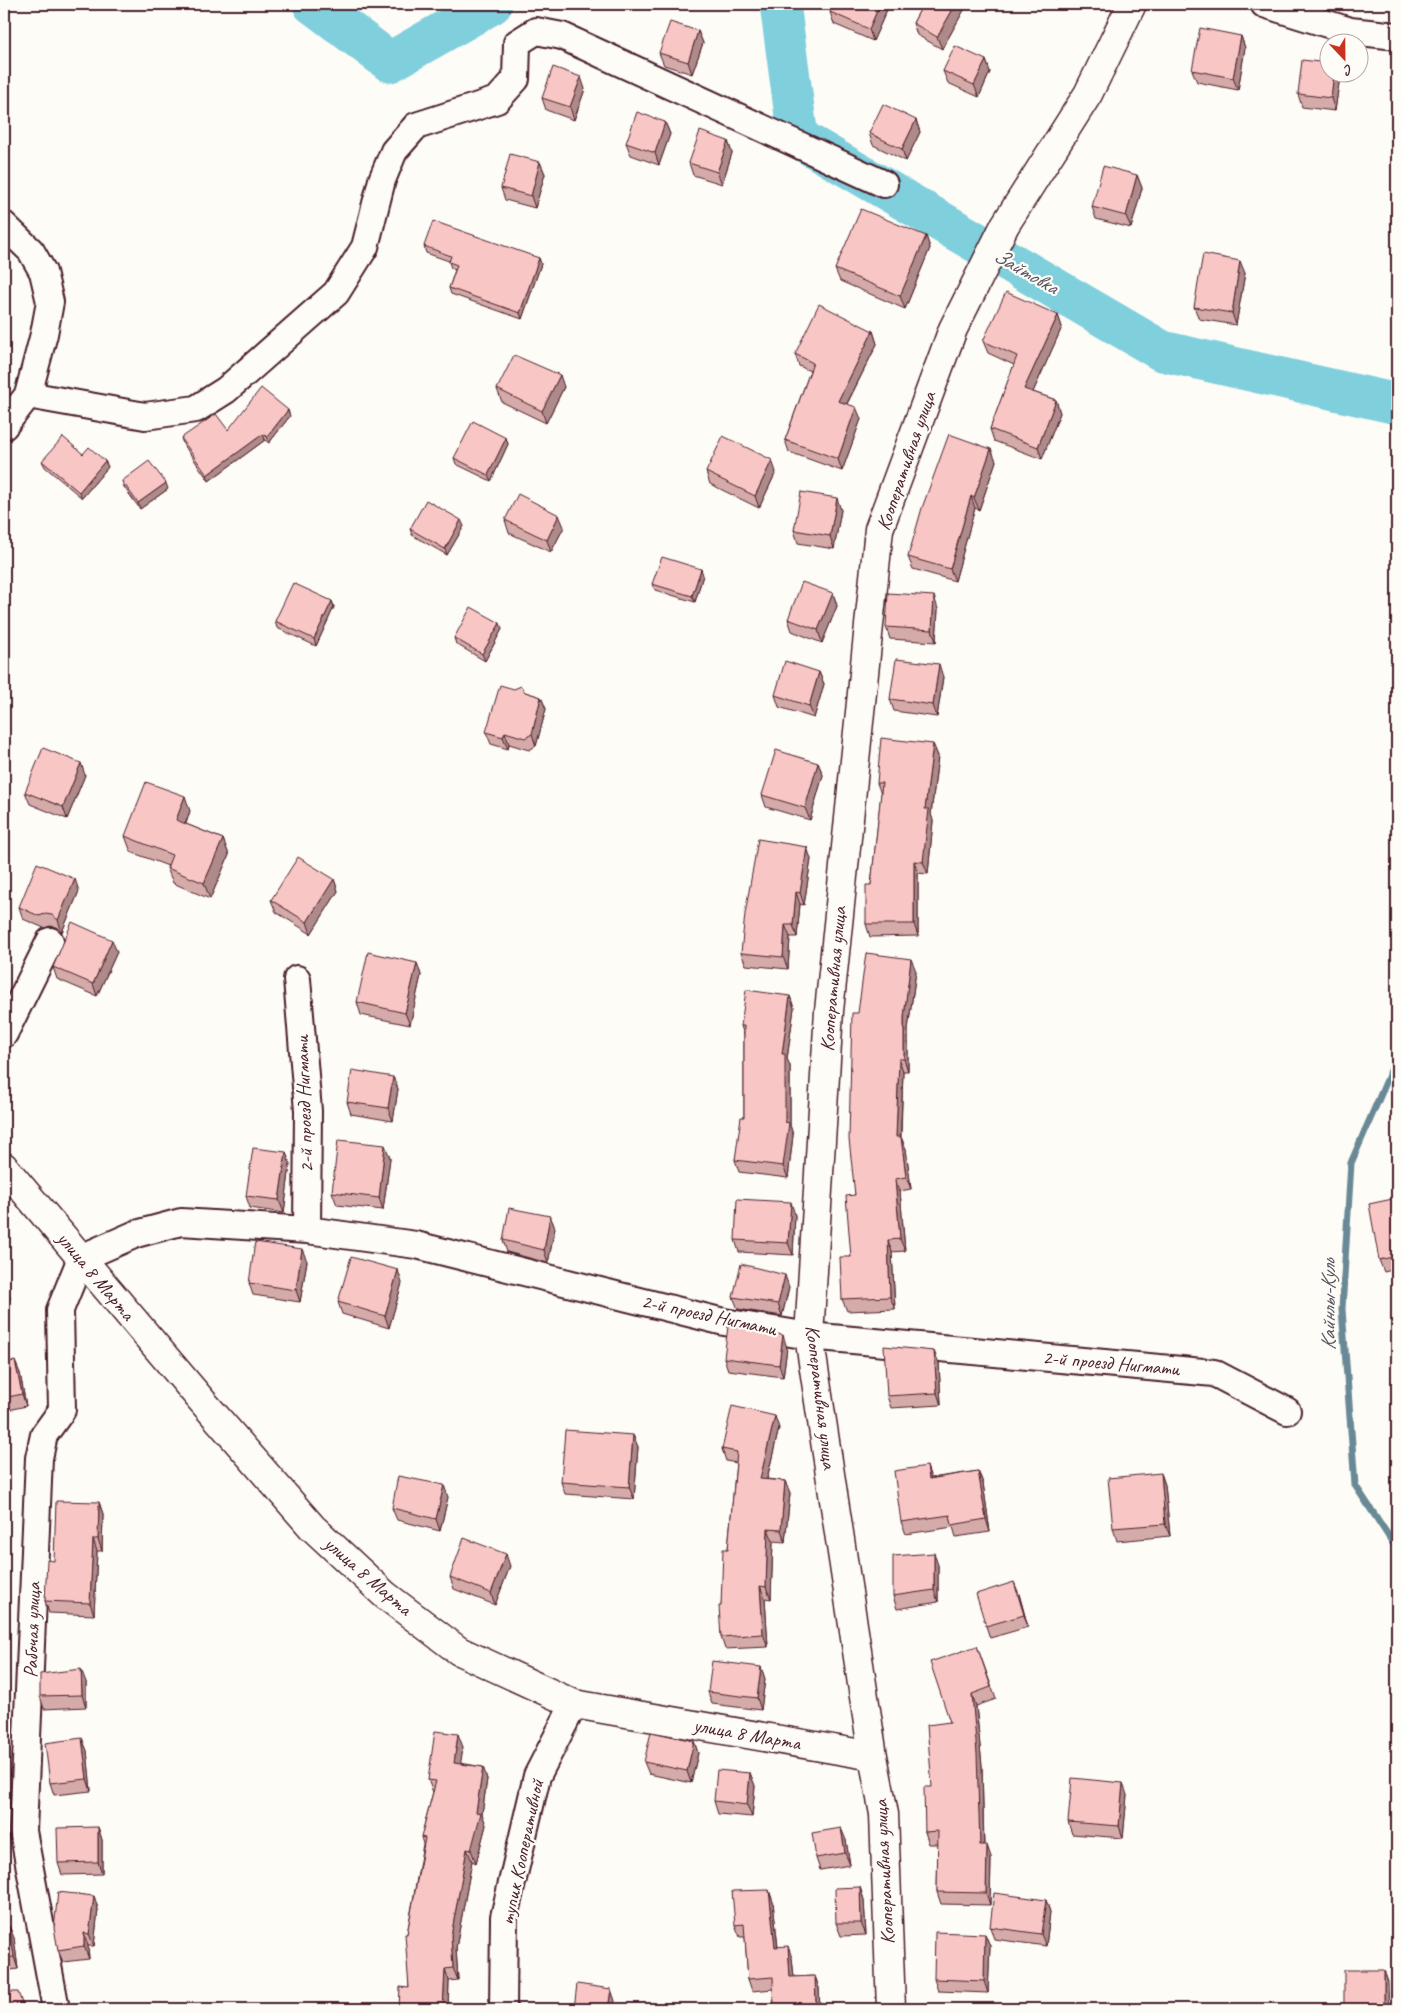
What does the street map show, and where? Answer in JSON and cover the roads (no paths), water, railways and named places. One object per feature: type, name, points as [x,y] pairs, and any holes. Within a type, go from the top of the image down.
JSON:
[{"type":"main road","name":"Кооперативная улица","points":[[890,2009],[884,1814],[873,1756],[809,1336],[829,1011],[879,530],[953,328],[1005,225],[1088,94],[1132,4]]},
{"type":"main road","name":"улица 8 Марта","points":[[4,1167],[312,1527],[385,1595],[459,1650],[574,1704],[873,1756]]},
{"type":"street","points":[[1264,4],[1350,30],[1397,36]]},
{"type":"street","points":[[28,395],[144,416],[196,409],[226,390],[336,293],[364,247],[382,180],[394,151],[416,126],[497,100],[516,79],[517,44],[536,31],[562,36],[884,184]]},
{"type":"street","points":[[4,225],[32,252],[43,272],[50,302],[44,334],[28,395],[4,426]]},
{"type":"street","points":[[4,1034],[50,941]]},
{"type":"street","name":"2-й проезд Нигмати","points":[[297,979],[308,1111],[307,1230]]},
{"type":"street","name":"2-й проезд Нигмати","points":[[81,1258],[136,1234],[181,1222],[307,1230],[416,1245],[724,1322],[809,1336],[1214,1373],[1287,1411]]},
{"type":"street","name":"Рабочая улица","points":[[56,2009],[23,1832],[39,1458],[44,1435],[62,1410],[60,1310],[81,1258]]},
{"type":"street","name":"тупик Кооперативной","points":[[502,2009],[504,1916],[536,1776],[574,1704]]},
{"type":"waterway","name":"Зайтовка","points":[[313,4],[390,62],[492,4]]},
{"type":"waterway","name":"Зайтовка","points":[[780,4],[798,138],[1162,351],[1397,404]]},
{"type":"waterway","name":"Кайнлы-Куль","points":[[1397,1057],[1351,1163],[1342,1309],[1355,1485],[1397,1549]]}]
